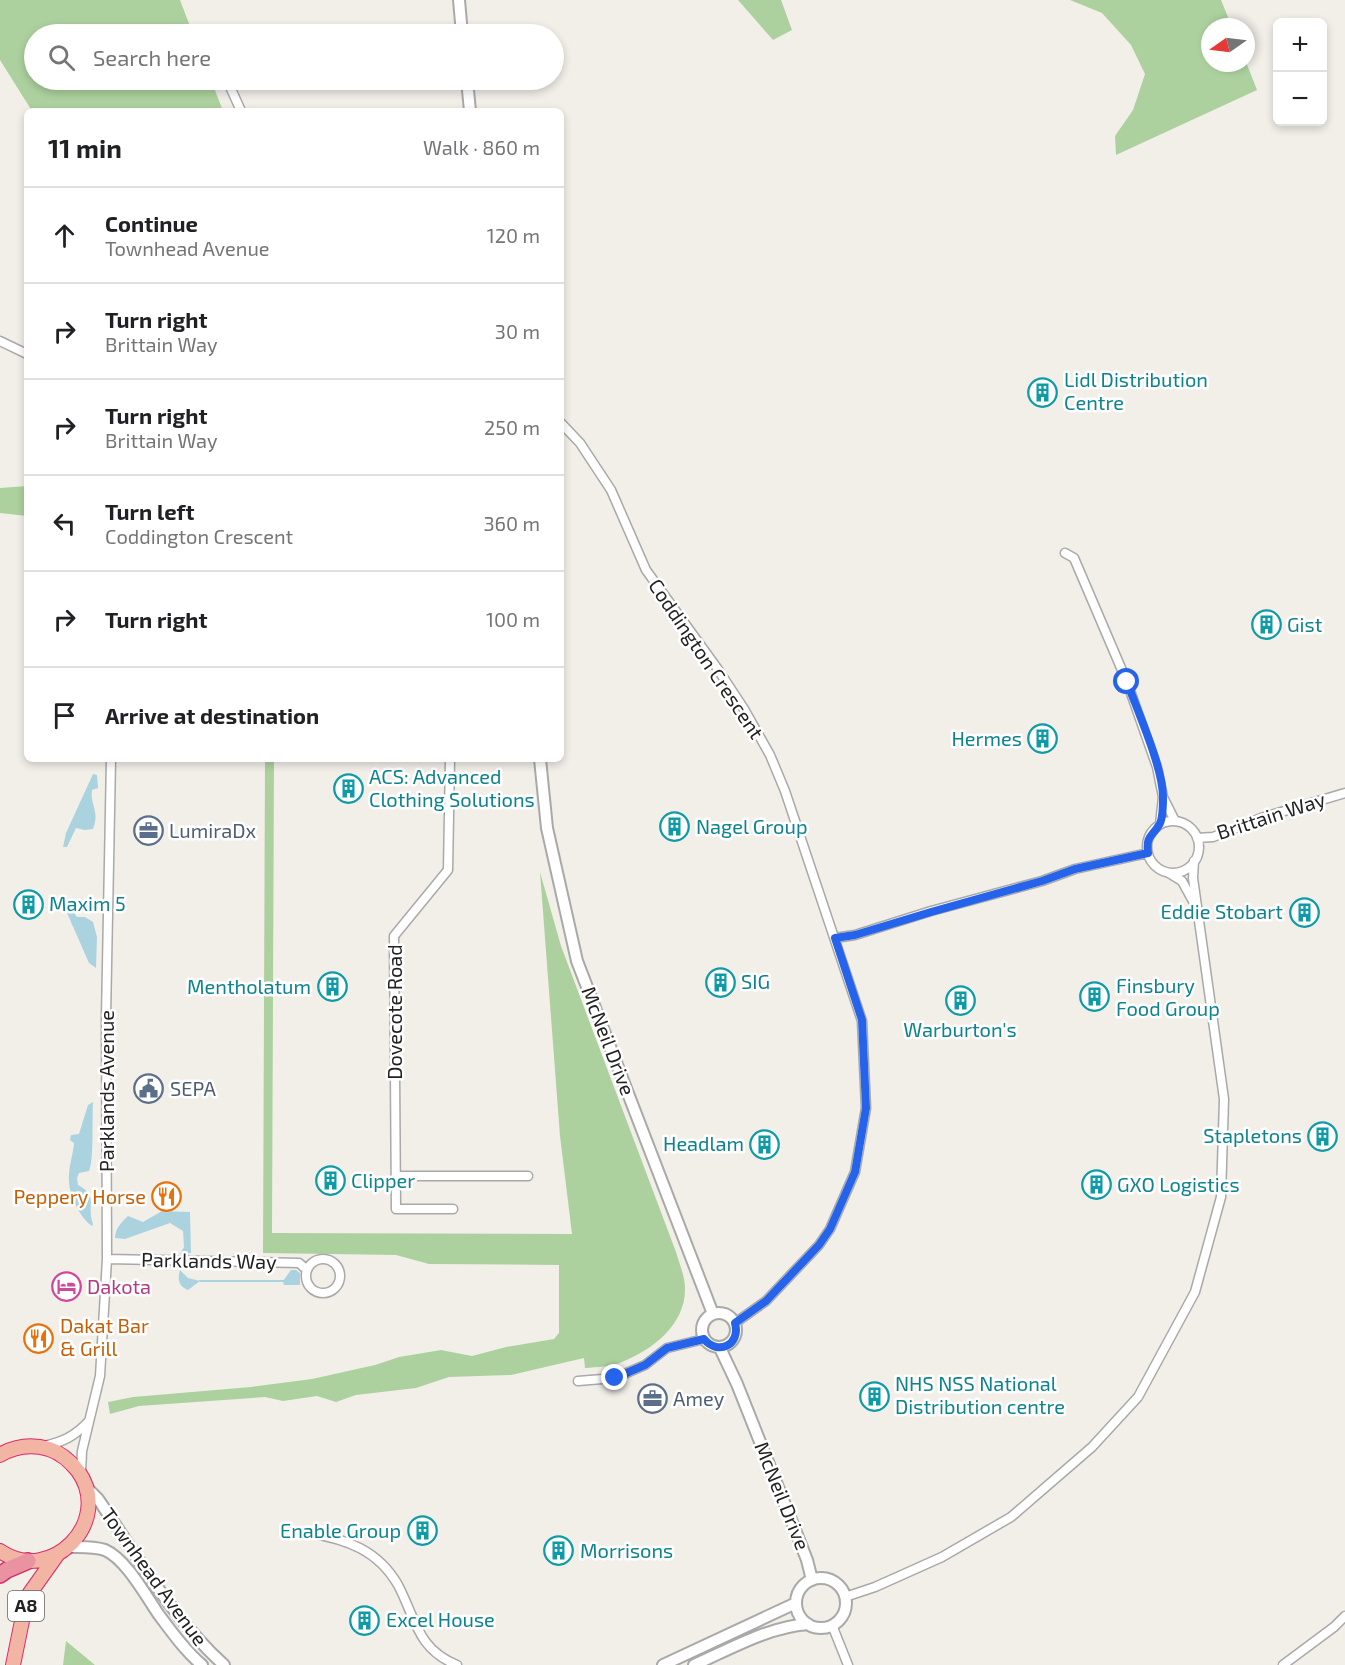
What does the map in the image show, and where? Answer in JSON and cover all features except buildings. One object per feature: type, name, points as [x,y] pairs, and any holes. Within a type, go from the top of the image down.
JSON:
[{"type":"highway","points":[[0,1575],[28,1561],[48,1558],[62,1551],[82,1530],[86,1520],[88,1498],[83,1481],[64,1456],[40,1447],[22,1447],[2,1453]]},
{"type":"highway","points":[[0,1551],[16,1559],[28,1561]]},
{"type":"highway","name":"A8","points":[[13,1665],[30,1593],[62,1551]]},
{"type":"street","points":[[459,0],[461,24]]},
{"type":"street","points":[[232,90],[240,108]]},
{"type":"street","points":[[468,90],[470,108]]},
{"type":"street","points":[[0,341],[24,353]]},
{"type":"street","name":"Coddington Crescent","points":[[564,426],[580,443],[610,490],[646,570],[717,668],[770,755],[785,791],[862,1020],[866,1108],[855,1172],[830,1229],[819,1245],[766,1301],[735,1323],[737,1332],[733,1341],[720,1348]]},
{"type":"street","points":[[1065,553],[1074,558],[1127,682],[1157,767],[1163,797],[1174,821],[1160,825],[1150,835],[1148,853],[1153,863],[1182,881],[1197,906]]},
{"type":"street","name":"Parklands Avenue","points":[[83,1481],[82,1451],[100,1376],[107,1259],[106,1017],[111,762]]},
{"type":"street","name":"Dovecote Road","points":[[450,762],[448,870],[394,936],[396,1209],[453,1209]]},
{"type":"street","name":"McNeil Drive","points":[[540,762],[547,828],[577,961],[713,1314]]},
{"type":"street","name":"Brittain Way","points":[[1197,838],[1213,837],[1261,818],[1345,793]]},
{"type":"street","points":[[1160,825],[1163,797]]},
{"type":"street","name":"Brittain Way","points":[[1174,821],[1189,826],[1197,838],[1199,846],[1194,861]]},
{"type":"street","points":[[835,938],[855,935],[1042,881],[1075,869],[1148,853]]},
{"type":"street","points":[[1166,872],[1182,871],[1194,861]]},
{"type":"street","points":[[845,1597],[875,1587],[942,1557],[1011,1517],[1092,1447],[1138,1397],[1195,1292],[1221,1197],[1224,1099],[1193,878],[1194,861]]},
{"type":"street","points":[[396,1176],[528,1176]]},
{"type":"street","name":"Parklands Way","points":[[107,1259],[299,1263],[307,1270]]},
{"type":"street","points":[[328,1259],[338,1266],[340,1280],[333,1290],[321,1293],[309,1284],[307,1270],[315,1261],[328,1259]]},
{"type":"street","points":[[720,1348],[711,1346],[704,1339],[702,1333],[704,1322],[713,1314],[721,1313],[729,1316],[735,1323]]},
{"type":"street","points":[[578,1381],[615,1378],[645,1365],[667,1348],[704,1339]]},
{"type":"street","name":"McNeil Drive","points":[[720,1348],[737,1384],[807,1560],[812,1580]]},
{"type":"street","points":[[40,1447],[70,1438],[89,1421]]},
{"type":"street","name":"Townhead Avenue","points":[[83,1481],[187,1627],[224,1665]]},
{"type":"street","points":[[309,1533],[345,1540],[381,1563],[397,1584],[420,1636],[431,1650],[457,1665]]},
{"type":"street","name":"Townhead Avenue","points":[[62,1551],[92,1547],[115,1556],[180,1641],[202,1665]]},
{"type":"street","points":[[694,1665],[752,1639],[791,1625],[808,1624],[824,1627],[832,1625],[843,1613],[845,1597],[842,1589],[828,1579],[812,1580],[800,1589],[796,1603],[798,1611],[808,1624]]},
{"type":"street","points":[[663,1665],[796,1603]]},
{"type":"street","points":[[1283,1665],[1334,1627],[1345,1616]]},
{"type":"street","points":[[832,1625],[848,1665]]},
{"type":"green space","points":[[0,0],[180,0],[189,24],[24,24],[24,90],[215,90],[222,108],[30,108],[0,60]]},
{"type":"green space","points":[[738,0],[781,0],[792,30],[773,40]]},
{"type":"green space","points":[[1070,0],[1221,0],[1228,18],[1201,18],[1201,72],[1250,72],[1257,90],[1116,155],[1115,136],[1133,110],[1145,74],[1131,45],[1102,13]]},
{"type":"green space","points":[[24,486],[24,516],[0,513],[0,488]]},
{"type":"green space","points":[[265,762],[274,762],[272,1233],[572,1234],[560,1136],[540,872],[561,946],[676,1252],[684,1279],[684,1301],[674,1324],[656,1343],[634,1357],[609,1366],[585,1368],[584,1358],[511,1375],[449,1377],[416,1388],[356,1395],[336,1402],[317,1396],[283,1401],[265,1397],[139,1406],[110,1414],[108,1402],[133,1397],[251,1387],[312,1379],[375,1365],[399,1357],[441,1350],[472,1356],[506,1347],[554,1339],[559,1333],[559,1265],[429,1264],[396,1255],[263,1253]]},
{"type":"green space","points":[[66,1641],[95,1665],[63,1665]]},
{"type":"water","points":[[93,774],[97,775],[98,788],[92,790],[96,818],[93,829],[76,828],[67,847],[63,847],[66,833]]},
{"type":"water","points":[[64,899],[69,901],[77,917],[85,917],[93,922],[97,937],[96,968],[89,963],[64,906]]},
{"type":"water","points":[[93,1102],[91,1166],[89,1171],[79,1173],[77,1178],[78,1185],[90,1197],[92,1226],[83,1218],[76,1206],[69,1187],[69,1176],[74,1143],[70,1140],[71,1135],[79,1134],[88,1105]]},
{"type":"water","points":[[162,1211],[190,1212],[191,1253],[180,1254],[184,1247],[183,1231],[170,1223],[125,1239],[115,1238],[118,1228],[128,1216],[143,1222]]},
{"type":"water","points":[[180,1270],[188,1278],[200,1281],[188,1290],[185,1289],[180,1282]]},
{"type":"water","points":[[291,1270],[300,1273],[300,1285],[284,1285],[283,1281]]},
{"type":"waterway","points":[[200,1281],[284,1281]]},
{"type":"place","name":"Lidl Distribution Centre","points":[[1043,392]]},
{"type":"place","name":"Gist","points":[[1266,625]]},
{"type":"place","name":"Hermes","points":[[1043,739]]},
{"type":"place","name":"ACS: Advanced Clothing Solutions","points":[[348,788]]},
{"type":"place","name":"Nagel Group","points":[[675,827]]},
{"type":"place","name":"LumiraDx","points":[[148,831]]},
{"type":"place","name":"Maxim 5","points":[[28,904]]},
{"type":"place","name":"Eddie Stobart","points":[[1304,912]]},
{"type":"place","name":"SIG","points":[[720,982]]},
{"type":"place","name":"Mentholatum","points":[[332,987]]},
{"type":"place","name":"Finsbury Food Group","points":[[1095,997]]},
{"type":"place","name":"Warburton's","points":[[960,1000]]},
{"type":"place","name":"SEPA","points":[[149,1089]]},
{"type":"place","name":"Stapletons","points":[[1323,1136]]},
{"type":"place","name":"Headlam","points":[[765,1144]]},
{"type":"place","name":"Clipper","points":[[330,1181]]},
{"type":"place","name":"GXO Logistics","points":[[1096,1185]]},
{"type":"place","name":"Peppery Horse","points":[[167,1197]]},
{"type":"place","name":"Dakota","points":[[66,1287]]},
{"type":"place","name":"Dakat Bar & Grill","points":[[39,1338]]},
{"type":"place","name":"NHS NSS National Distribution centre","points":[[874,1396]]},
{"type":"place","name":"Amey","points":[[652,1399]]},
{"type":"place","name":"Enable Group","points":[[422,1531]]},
{"type":"place","name":"Morrisons","points":[[559,1551]]},
{"type":"place","name":"Excel House","points":[[365,1620]]},
{"type":"route","points":[[615,1378],[645,1365],[667,1348],[704,1339],[714,1347],[729,1345],[737,1332],[735,1323],[766,1301],[819,1245],[830,1229],[855,1172],[866,1108],[862,1020],[835,938],[855,935],[1042,881],[1075,869],[1148,853],[1150,835],[1160,825],[1163,797],[1157,767],[1127,682]]}]
